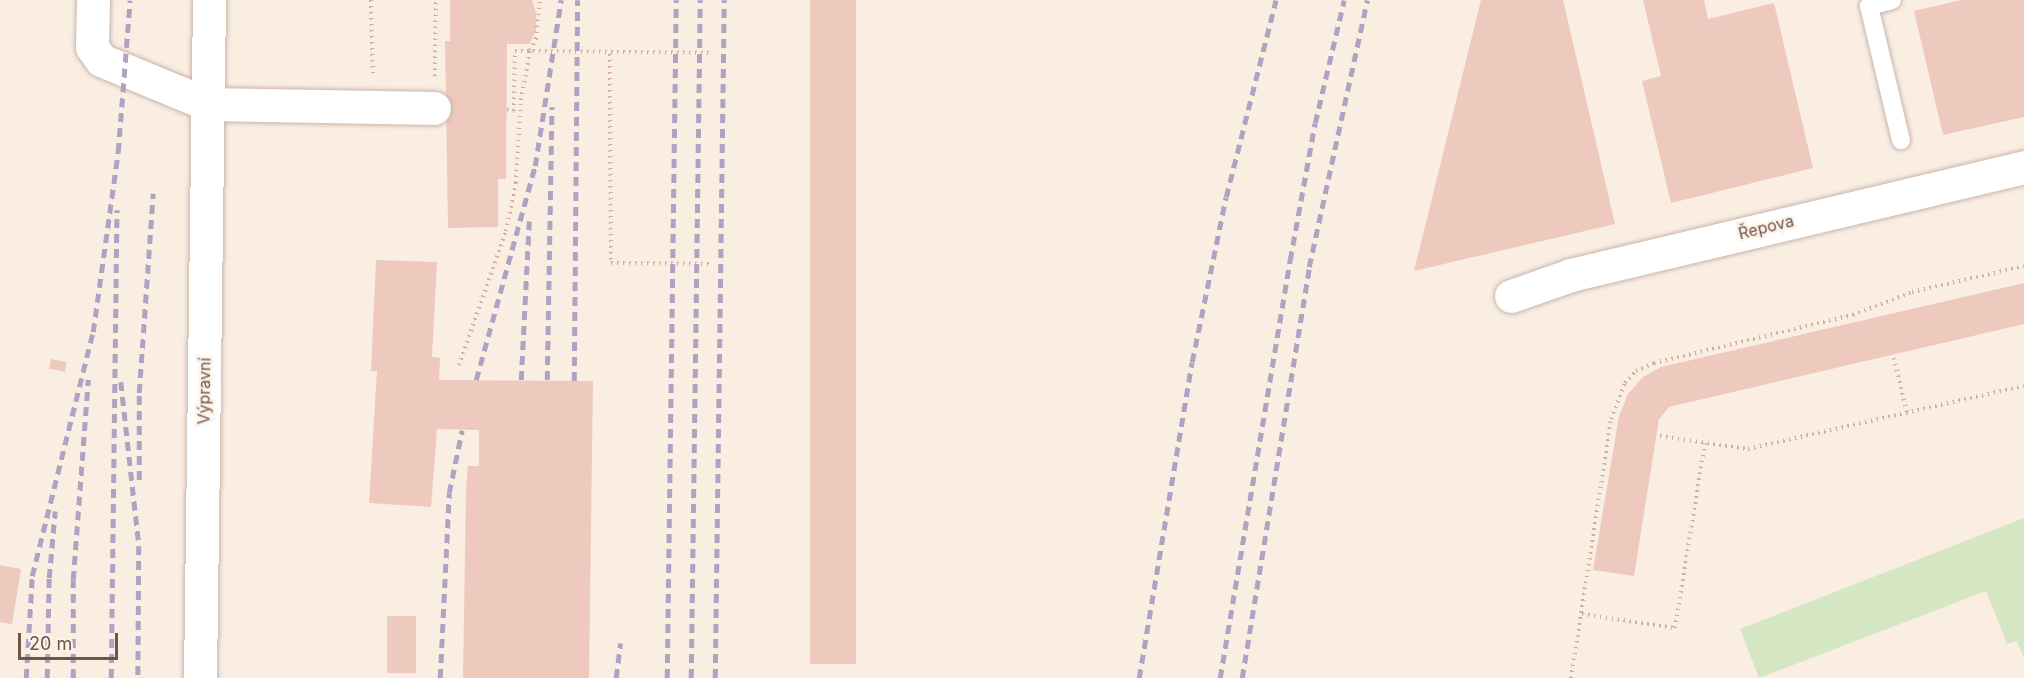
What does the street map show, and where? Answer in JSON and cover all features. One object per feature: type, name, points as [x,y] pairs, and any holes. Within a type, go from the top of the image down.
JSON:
[{"type":"street","points":[[93,0],[92,47],[101,60],[207,104],[434,108]]},
{"type":"street","name":"Výpravní","points":[[200,678],[209,0]]},
{"type":"street","name":"Řepova","points":[[1511,296],[1592,270],[2024,167]]},
{"type":"lane","points":[[1892,0],[1869,6],[1901,140]]},
{"type":"path","points":[[371,0],[373,107]]},
{"type":"path","points":[[434,108],[436,0]]},
{"type":"path","points":[[459,365],[506,231],[516,183],[521,100],[530,50],[536,39],[540,0]]},
{"type":"path","points":[[507,110],[514,111],[515,51],[610,54],[712,53]]},
{"type":"path","points":[[610,54],[611,263],[709,264]]},
{"type":"path","points":[[1571,678],[1611,419],[1621,392],[1636,371],[1654,363],[1853,315],[1912,292],[2024,266]]},
{"type":"path","points":[[1894,358],[1907,412]]},
{"type":"path","points":[[1660,436],[1748,450],[2024,386]]},
{"type":"path","points":[[1582,614],[1675,628],[1705,443]]},
{"type":"green space","points":[[2024,518],[2024,659],[2017,641],[2007,644],[1986,591],[1759,678],[1740,629]]},
{"type":"building","points":[[450,0],[532,0],[536,12],[536,29],[530,44],[507,44],[506,179],[498,179],[498,227],[448,228],[445,41],[450,41]]},
{"type":"building","points":[[810,0],[856,0],[856,664],[810,664]]},
{"type":"building","points":[[1481,0],[1563,0],[1615,224],[1414,271]]},
{"type":"building","points":[[1643,0],[1704,0],[1708,19],[1774,3],[1813,168],[1671,203],[1642,81],[1661,76]]},
{"type":"building","points":[[1961,0],[2024,0],[2024,117],[1943,135],[1914,11]]},
{"type":"building","points":[[376,260],[437,262],[432,357],[440,358],[439,380],[593,381],[589,678],[463,678],[466,489],[468,466],[479,466],[479,430],[437,429],[431,507],[369,503],[377,371],[371,371]]},
{"type":"building","points":[[2024,283],[2024,324],[1669,407],[1659,419],[1634,576],[1593,570],[1619,416],[1628,394],[1643,377],[1661,367]]},
{"type":"building","points":[[51,359],[67,362],[65,372],[49,369]]},
{"type":"building","points":[[0,565],[21,569],[12,624],[0,622]]},
{"type":"building","points":[[387,616],[416,616],[416,673],[387,673]]},
{"type":"railway","points":[[26,678],[32,576],[93,332],[118,152],[130,0]]},
{"type":"railway","points":[[476,380],[535,166],[561,0]]},
{"type":"railway","points":[[574,381],[577,0]]},
{"type":"railway","points":[[667,678],[676,0]]},
{"type":"railway","points":[[691,678],[700,0]]},
{"type":"railway","points":[[715,678],[724,0]]},
{"type":"railway","points":[[1139,678],[1192,362],[1226,197],[1276,0]]},
{"type":"railway","points":[[1220,678],[1315,123],[1344,0]]},
{"type":"railway","points":[[1242,678],[1309,267],[1367,0]]},
{"type":"railway","points":[[547,380],[552,107]]},
{"type":"railway","points":[[139,480],[139,393],[153,193]]},
{"type":"railway","points":[[111,678],[117,210]]},
{"type":"railway","points":[[521,380],[529,221]]},
{"type":"railway","points":[[73,678],[73,580],[88,380]]},
{"type":"railway","points":[[121,382],[139,546],[138,678]]},
{"type":"railway","points":[[440,678],[449,493],[462,430]]},
{"type":"railway","points":[[47,678],[49,578],[55,511]]},
{"type":"railway","points":[[616,678],[620,643]]}]
